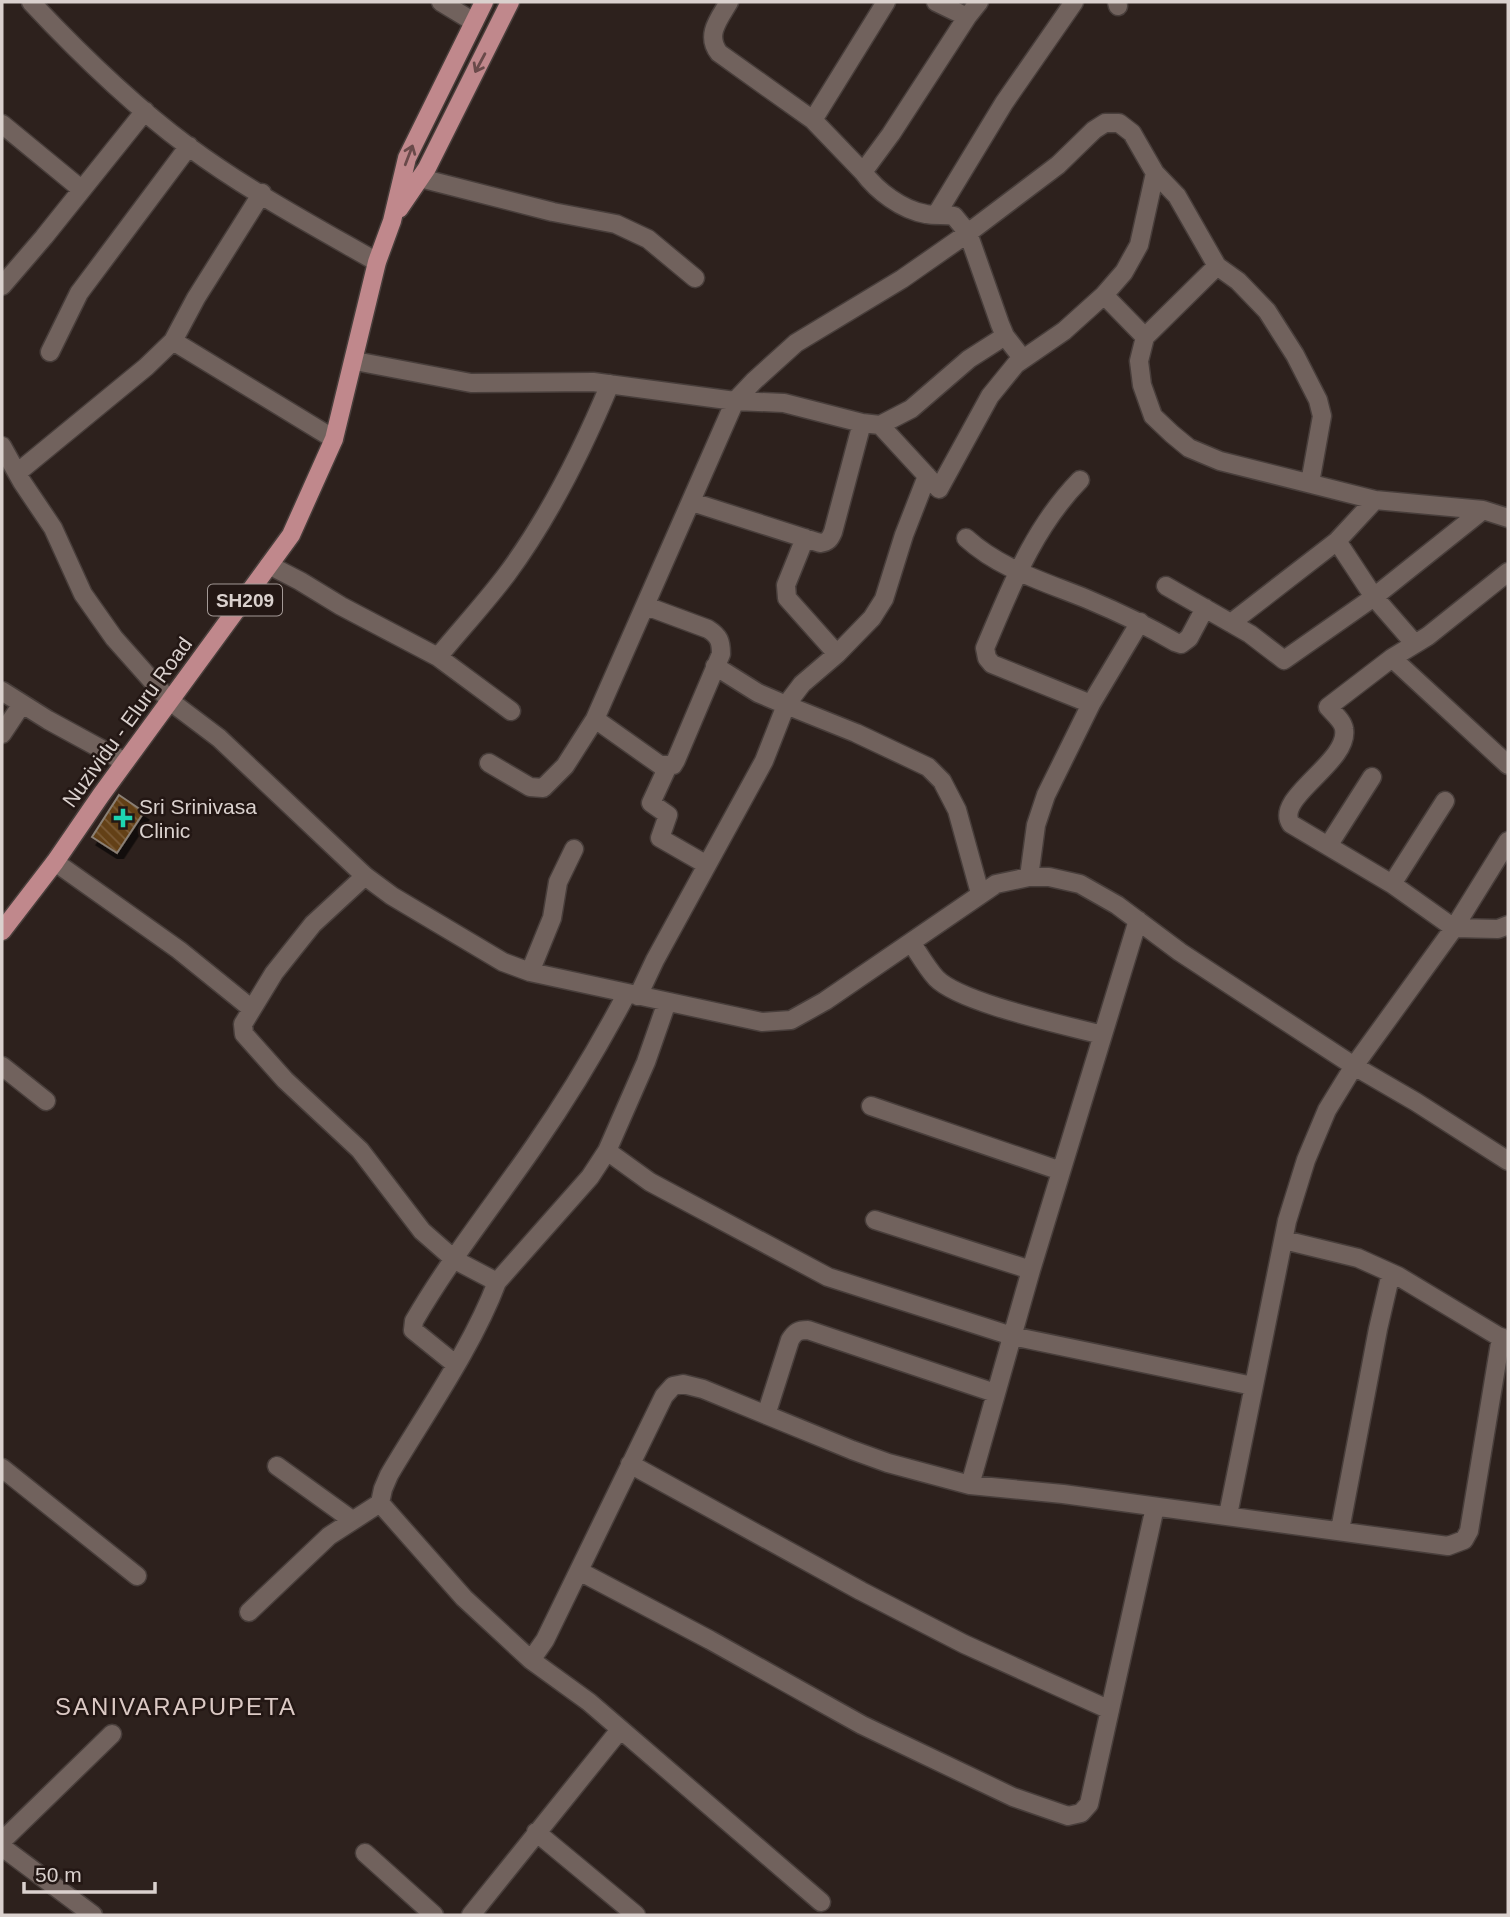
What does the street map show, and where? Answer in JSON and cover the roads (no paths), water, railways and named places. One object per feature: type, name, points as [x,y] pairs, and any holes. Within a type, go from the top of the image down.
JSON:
[{"type":"main road","name":"Nuzividu - Eluru Road","points":[[2,931],[55,862],[291,535],[334,439],[377,262],[392,221],[407,158],[484,2]]},
{"type":"main road","name":"Nuzividu - Eluru Road","points":[[392,221],[420,178],[510,2]]},
{"type":"street","points":[[31,2],[145,111],[189,146],[377,262]]},
{"type":"street","points":[[441,2],[474,22]]},
{"type":"street","points":[[729,2],[713,30],[713,45],[719,53],[813,120],[876,188],[897,202],[924,214],[955,223],[980,272],[1005,336],[1023,359]]},
{"type":"street","points":[[813,120],[886,2]]},
{"type":"street","points":[[936,2],[967,17]]},
{"type":"street","points":[[863,172],[891,135],[979,2]]},
{"type":"street","points":[[955,223],[1004,103],[1074,2]]},
{"type":"street","points":[[2,286],[145,111]]},
{"type":"street","points":[[489,763],[530,788],[542,788],[565,766],[595,719],[735,401],[754,381],[796,343],[902,279],[955,223],[1058,165],[1094,130],[1105,123],[1119,123],[1132,133],[1155,173],[1177,196],[1217,266],[1238,281],[1267,311],[1295,355],[1318,400],[1322,416],[1310,483]]},
{"type":"street","points":[[2,124],[81,189]]},
{"type":"street","points":[[50,352],[79,293],[189,146]]},
{"type":"street","points":[[880,425],[939,489],[990,396],[1016,364],[1064,331],[1104,295],[1124,272],[1139,245],[1155,173]]},
{"type":"street","points":[[420,178],[553,212],[616,224],[648,239],[695,278]]},
{"type":"street","points":[[17,473],[146,368],[173,341],[262,193]]},
{"type":"street","points":[[1217,266],[1145,337],[1139,361],[1142,385],[1153,416],[1172,435],[1189,448],[1220,461],[1375,500],[1483,510],[1508,518]]},
{"type":"street","points":[[1104,295],[1145,337]]},
{"type":"street","points":[[355,361],[471,383],[546,381],[610,384],[735,401],[784,403],[880,425],[911,409],[969,359],[1005,336]]},
{"type":"street","points":[[173,341],[334,439]]},
{"type":"street","points":[[438,657],[506,575],[545,515],[570,472],[610,384]]},
{"type":"street","points":[[692,502],[820,544],[830,540],[862,423]]},
{"type":"street","points":[[2,446],[53,528],[83,594],[114,638],[170,701],[219,738],[365,876],[392,896],[493,956],[530,972],[633,995],[762,1022],[791,1020],[825,1001],[996,884],[1028,877],[1049,877],[1080,884],[1117,905],[1180,952],[1354,1066],[1508,1161]]},
{"type":"street","points":[[455,1364],[413,1330],[414,1321],[463,1244],[571,1092],[655,960],[764,761],[786,705],[802,684],[837,654],[872,618],[884,599],[904,535],[927,476]]},
{"type":"street","points":[[1080,480],[1062,499],[1035,536],[985,648],[987,658],[992,664],[1091,704]]},
{"type":"street","points":[[1231,623],[1337,541],[1375,500]]},
{"type":"street","points":[[1166,586],[1250,634],[1284,660],[1374,597],[1483,510]]},
{"type":"street","points":[[805,538],[786,584],[786,592],[788,598],[837,654]]},
{"type":"street","points":[[966,538],[979,550],[1017,572],[1140,622],[1181,644],[1189,638],[1205,608]]},
{"type":"street","points":[[1337,541],[1374,597],[1415,644]]},
{"type":"street","points":[[270,565],[351,612],[438,657],[510,711]]},
{"type":"street","points":[[1508,572],[1460,612],[1392,658],[1328,707],[1344,726],[1345,740],[1339,751],[1301,792],[1288,810],[1287,816],[1291,824],[1392,884],[1454,928],[1498,929],[1508,925]]},
{"type":"street","points":[[595,719],[660,765],[673,765],[676,760],[721,654],[721,643],[717,635],[708,629],[646,606]]},
{"type":"street","points":[[1028,877],[1036,825],[1046,795],[1091,704],[1140,622]]},
{"type":"street","points":[[1392,658],[1508,765]]},
{"type":"street","points":[[715,666],[758,693],[856,733],[928,767],[942,781],[957,810],[980,893]]},
{"type":"street","points":[[2,691],[125,762]]},
{"type":"street","points":[[2,734],[22,704]]},
{"type":"street","points":[[668,766],[651,803],[668,815],[660,838],[707,865]]},
{"type":"street","points":[[1328,846],[1372,777]]},
{"type":"street","points":[[1392,884],[1445,801]]},
{"type":"street","points":[[1228,1515],[1283,1240],[1306,1160],[1327,1110],[1354,1066],[1454,928],[1508,841]]},
{"type":"street","points":[[530,972],[552,918],[558,882],[575,849]]},
{"type":"street","points":[[55,862],[179,950],[252,1009]]},
{"type":"street","points":[[365,876],[313,924],[274,973],[243,1024],[244,1034],[285,1080],[360,1150],[422,1231],[455,1260],[497,1283]]},
{"type":"street","points":[[970,1485],[1031,1270],[1138,920]]},
{"type":"street","points":[[911,942],[937,978],[952,990],[1102,1035]]},
{"type":"street","points":[[249,1612],[329,1536],[380,1503],[389,1475],[489,1304],[497,1283],[590,1177],[607,1152],[646,1062],[667,1002]]},
{"type":"street","points":[[2,1066],[46,1101]]},
{"type":"street","points":[[871,1106],[1061,1171]]},
{"type":"street","points":[[607,1152],[650,1182],[828,1277],[1012,1335],[1253,1386]]},
{"type":"street","points":[[875,1220],[1031,1270]]},
{"type":"street","points":[[531,1660],[545,1640],[664,1396],[673,1386],[683,1384],[888,1462],[970,1485],[1228,1515],[1448,1546],[1464,1540],[1469,1531],[1504,1340],[1391,1273],[1358,1258],[1283,1240]]},
{"type":"street","points":[[1340,1530],[1391,1273]]},
{"type":"street","points":[[766,1415],[790,1340],[799,1330],[808,1330],[995,1393]]},
{"type":"street","points":[[630,1464],[941,1633],[1110,1710]]},
{"type":"street","points":[[277,1466],[352,1520]]},
{"type":"street","points":[[2,1468],[137,1576]]},
{"type":"street","points":[[380,1503],[464,1598],[531,1660],[589,1702],[821,1902]]},
{"type":"street","points":[[579,1571],[862,1725],[1013,1797],[1068,1816],[1081,1813],[1089,1804],[1155,1507]]},
{"type":"street","points":[[471,1915],[620,1731]]},
{"type":"street","points":[[2,1841],[112,1734]]},
{"type":"street","points":[[536,1832],[636,1915]]},
{"type":"street","points":[[2,1847],[91,1915]]},
{"type":"street","points":[[365,1853],[435,1915]]},
{"type":"place","name":"Sri Srinivasa Clinic","points":[[123,818]]},
{"type":"district","name":"SANIVARAPUPETA","points":[[176,1706]]}]
